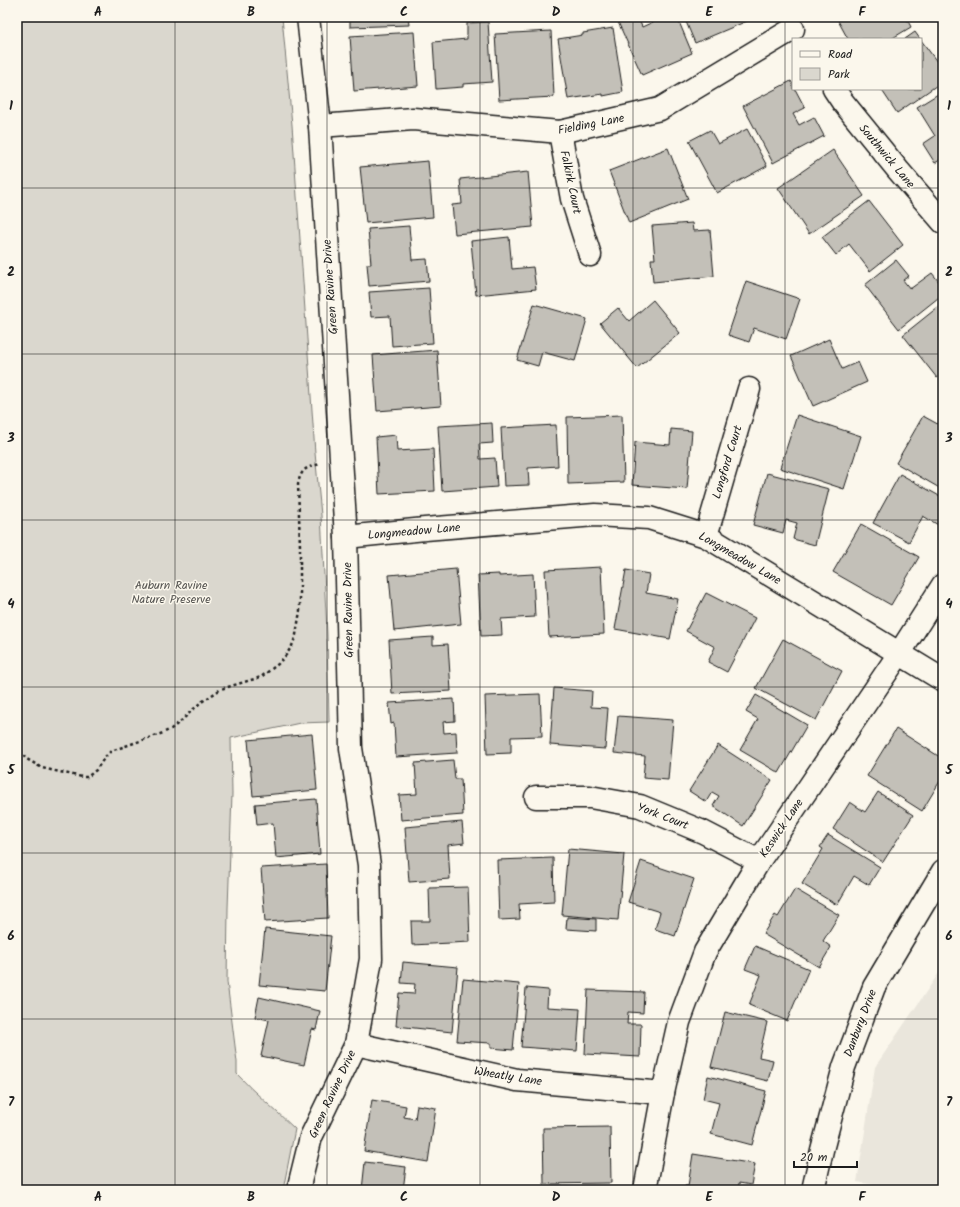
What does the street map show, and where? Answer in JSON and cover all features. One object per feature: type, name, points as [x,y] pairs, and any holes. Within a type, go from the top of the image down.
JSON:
[{"type":"street","name":"Green Ravine Drive","points":[[298,1190],[311,1137],[356,1044],[371,959],[369,865],[351,748],[346,538],[320,126],[308,17]]},
{"type":"street","name":"Fielding Lane","points":[[320,126],[413,119],[453,124],[560,132],[660,109],[793,28]]},
{"type":"street","name":"Southwick Lane","points":[[835,90],[842,101],[943,222]]},
{"type":"street","name":"Falkirk Court","points":[[560,132],[572,199],[590,255]]},
{"type":"street","name":"Longford Court","points":[[706,536],[749,389]]},
{"type":"street","name":"Longmeadow Lane","points":[[346,538],[595,515],[649,518],[706,536],[943,680]]},
{"type":"street","name":"Keswick Lane","points":[[646,1190],[663,1093],[679,1022],[705,952],[759,861],[899,654],[943,585]]},
{"type":"street","name":"York Court","points":[[536,797],[590,797],[640,806],[703,832],[759,861]]},
{"type":"street","name":"Danbury Drive","points":[[813,1190],[844,1067],[874,987],[943,871]]},
{"type":"street","name":"Wheatly Lane","points":[[356,1044],[517,1080],[663,1093]]},
{"type":"path","points":[[17,745],[26,758],[42,768],[87,777],[96,770],[104,757],[112,751],[163,733],[181,722],[200,703],[221,689],[261,677],[278,664],[292,646],[298,625],[300,595],[298,491],[300,476],[303,470],[315,465],[341,462]]},
{"type":"shaded area","points":[[943,967],[943,1190],[901,1190],[857,1182],[875,1067]]},
{"type":"green space","name":"Auburn Ravine Nature Preserve","points":[[17,17],[282,17],[292,125],[315,453],[321,515],[327,633],[329,722],[300,723],[231,738],[232,794],[227,982],[237,1062],[237,1074],[295,1129],[283,1190],[17,1190]]},
{"type":"building","points":[[350,17],[408,17],[409,25],[350,27]]},
{"type":"building","points":[[629,17],[638,17],[642,27],[664,17],[677,17],[692,53],[642,75],[618,22]]},
{"type":"building","points":[[684,17],[745,17],[747,21],[695,43]]},
{"type":"building","points":[[836,17],[906,17],[911,27],[893,38],[847,38]]},
{"type":"building","points":[[488,22],[492,82],[463,84],[463,87],[436,89],[433,42],[467,39],[467,23]]},
{"type":"building","points":[[613,28],[623,92],[603,96],[603,94],[568,99],[558,39]]},
{"type":"building","points":[[551,31],[554,97],[499,100],[495,34]]},
{"type":"building","points":[[414,32],[418,86],[354,91],[350,36]]},
{"type":"building","points":[[915,32],[919,38],[906,38]]},
{"type":"building","points":[[922,41],[943,70],[943,81],[897,113],[882,90],[922,90]]},
{"type":"building","points":[[791,81],[792,90],[796,90],[805,108],[793,114],[799,125],[814,117],[824,136],[773,163],[743,106]]},
{"type":"building","points":[[943,91],[943,158],[935,163],[923,144],[935,136],[917,107]]},
{"type":"building","points":[[747,129],[767,166],[717,193],[689,141],[710,130],[718,144]]},
{"type":"building","points":[[668,148],[688,199],[629,223],[609,171]]},
{"type":"building","points":[[833,150],[864,196],[809,234],[778,188]]},
{"type":"building","points":[[428,161],[433,217],[366,223],[360,167]]},
{"type":"building","points":[[528,172],[533,227],[455,234],[452,205],[462,204],[460,179]]},
{"type":"building","points":[[869,201],[903,245],[870,271],[849,244],[836,255],[822,237]]},
{"type":"building","points":[[692,223],[693,231],[710,230],[714,276],[653,282],[651,259],[655,259],[652,226]]},
{"type":"building","points":[[409,226],[412,260],[427,259],[429,281],[369,286],[367,264],[371,264],[368,229]]},
{"type":"building","points":[[509,237],[512,269],[533,267],[536,289],[476,295],[471,241]]},
{"type":"building","points":[[896,260],[909,276],[903,280],[910,289],[932,273],[943,287],[943,294],[899,329],[865,285]]},
{"type":"building","points":[[746,281],[800,299],[786,339],[754,328],[749,342],[728,335]]},
{"type":"building","points":[[429,288],[433,343],[392,346],[390,316],[371,317],[369,292]]},
{"type":"building","points":[[653,300],[680,333],[637,368],[600,323],[618,308],[629,321]]},
{"type":"building","points":[[943,303],[943,374],[937,378],[903,335]]},
{"type":"building","points":[[534,304],[587,319],[575,361],[542,352],[538,366],[517,360]]},
{"type":"building","points":[[829,339],[842,369],[858,362],[867,382],[813,406],[791,356]]},
{"type":"building","points":[[437,350],[441,406],[377,411],[373,355]]},
{"type":"building","points":[[622,415],[624,482],[568,484],[567,417]]},
{"type":"building","points":[[797,415],[861,436],[844,489],[780,468]]},
{"type":"building","points":[[923,416],[943,427],[943,490],[896,463]]},
{"type":"building","points":[[492,423],[493,443],[479,444],[480,459],[495,458],[497,487],[442,491],[438,426]]},
{"type":"building","points":[[556,425],[558,466],[528,468],[529,485],[504,486],[501,428]]},
{"type":"building","points":[[671,429],[692,431],[687,489],[632,485],[635,442],[670,445]]},
{"type":"building","points":[[396,435],[397,451],[433,449],[435,491],[379,494],[376,437]]},
{"type":"building","points":[[767,473],[829,489],[815,545],[793,539],[797,523],[786,520],[783,533],[753,525]]},
{"type":"building","points":[[900,474],[943,498],[943,521],[940,526],[923,516],[909,542],[873,523]]},
{"type":"building","points":[[861,524],[919,557],[891,605],[833,572]]},
{"type":"building","points":[[601,567],[604,634],[549,637],[545,570]]},
{"type":"building","points":[[456,569],[461,624],[394,631],[389,575]]},
{"type":"building","points":[[626,570],[649,574],[646,593],[678,599],[670,639],[615,629]]},
{"type":"building","points":[[499,574],[499,576],[533,574],[535,617],[501,619],[502,635],[481,636],[478,575]]},
{"type":"building","points":[[706,593],[755,618],[727,672],[708,662],[715,647],[686,631]]},
{"type":"building","points":[[433,637],[433,645],[448,644],[451,691],[392,694],[389,640]]},
{"type":"building","points":[[783,639],[842,671],[816,720],[756,688]]},
{"type":"building","points":[[554,688],[592,691],[591,707],[608,708],[605,749],[550,745]]},
{"type":"building","points":[[540,694],[542,736],[511,737],[511,753],[487,754],[485,696]]},
{"type":"building","points":[[756,695],[807,725],[779,773],[740,750],[758,719],[746,712]]},
{"type":"building","points":[[454,699],[455,721],[443,722],[444,733],[456,732],[457,753],[396,757],[394,723],[391,724],[389,703]]},
{"type":"building","points":[[618,716],[673,720],[668,780],[643,778],[645,756],[614,753]]},
{"type":"building","points":[[896,729],[943,759],[943,776],[922,811],[867,776]]},
{"type":"building","points":[[312,734],[317,790],[253,796],[248,740]]},
{"type":"building","points":[[718,745],[772,780],[743,826],[713,806],[719,796],[712,792],[706,802],[689,791]]},
{"type":"building","points":[[453,760],[455,779],[461,779],[463,815],[401,820],[399,795],[417,794],[415,763]]},
{"type":"building","points":[[878,792],[913,815],[883,862],[833,829],[850,802],[865,812]]},
{"type":"building","points":[[316,799],[320,854],[276,858],[273,823],[257,825],[255,804]]},
{"type":"building","points":[[462,822],[464,843],[448,845],[450,879],[409,882],[405,827]]},
{"type":"building","points":[[828,835],[880,867],[869,885],[854,876],[837,905],[802,884],[823,849],[820,847]]},
{"type":"building","points":[[568,849],[624,854],[618,920],[562,915]]},
{"type":"building","points":[[553,858],[554,902],[519,904],[520,919],[499,920],[497,860]]},
{"type":"building","points":[[641,861],[694,879],[675,936],[655,929],[660,912],[628,902]]},
{"type":"building","points":[[326,864],[328,918],[265,922],[261,868]]},
{"type":"building","points":[[468,887],[470,942],[412,945],[411,921],[430,921],[429,888]]},
{"type":"building","points":[[795,889],[839,915],[823,941],[831,947],[819,967],[763,934],[775,915],[778,917]]},
{"type":"building","points":[[567,917],[596,919],[596,931],[566,929]]},
{"type":"building","points":[[265,929],[331,936],[325,991],[259,985]]},
{"type":"building","points":[[755,946],[809,969],[787,1021],[749,1005],[761,975],[745,969]]},
{"type":"building","points":[[403,962],[458,967],[452,1032],[396,1026],[399,993],[414,994],[415,984],[401,983]]},
{"type":"building","points":[[463,979],[519,984],[513,1050],[491,1048],[491,1043],[457,1041]]},
{"type":"building","points":[[526,988],[548,990],[547,1007],[580,1009],[577,1051],[521,1047]]},
{"type":"building","points":[[588,990],[644,992],[643,1013],[628,1012],[627,1024],[641,1024],[640,1057],[585,1054]]},
{"type":"building","points":[[259,997],[320,1011],[316,1030],[312,1029],[304,1065],[261,1056],[269,1020],[255,1017]]},
{"type":"building","points":[[725,1012],[767,1022],[759,1057],[773,1060],[768,1081],[711,1067]]},
{"type":"building","points":[[708,1076],[766,1091],[752,1145],[711,1134],[719,1103],[703,1099]]},
{"type":"building","points":[[372,1100],[406,1106],[404,1117],[415,1119],[417,1105],[436,1108],[428,1162],[364,1151]]},
{"type":"building","points":[[610,1127],[611,1183],[544,1184],[543,1128]]},
{"type":"building","points":[[693,1154],[755,1164],[751,1185],[739,1183],[738,1190],[685,1190],[685,1186],[688,1186]]},
{"type":"building","points":[[365,1162],[406,1167],[403,1190],[362,1190]]}]
